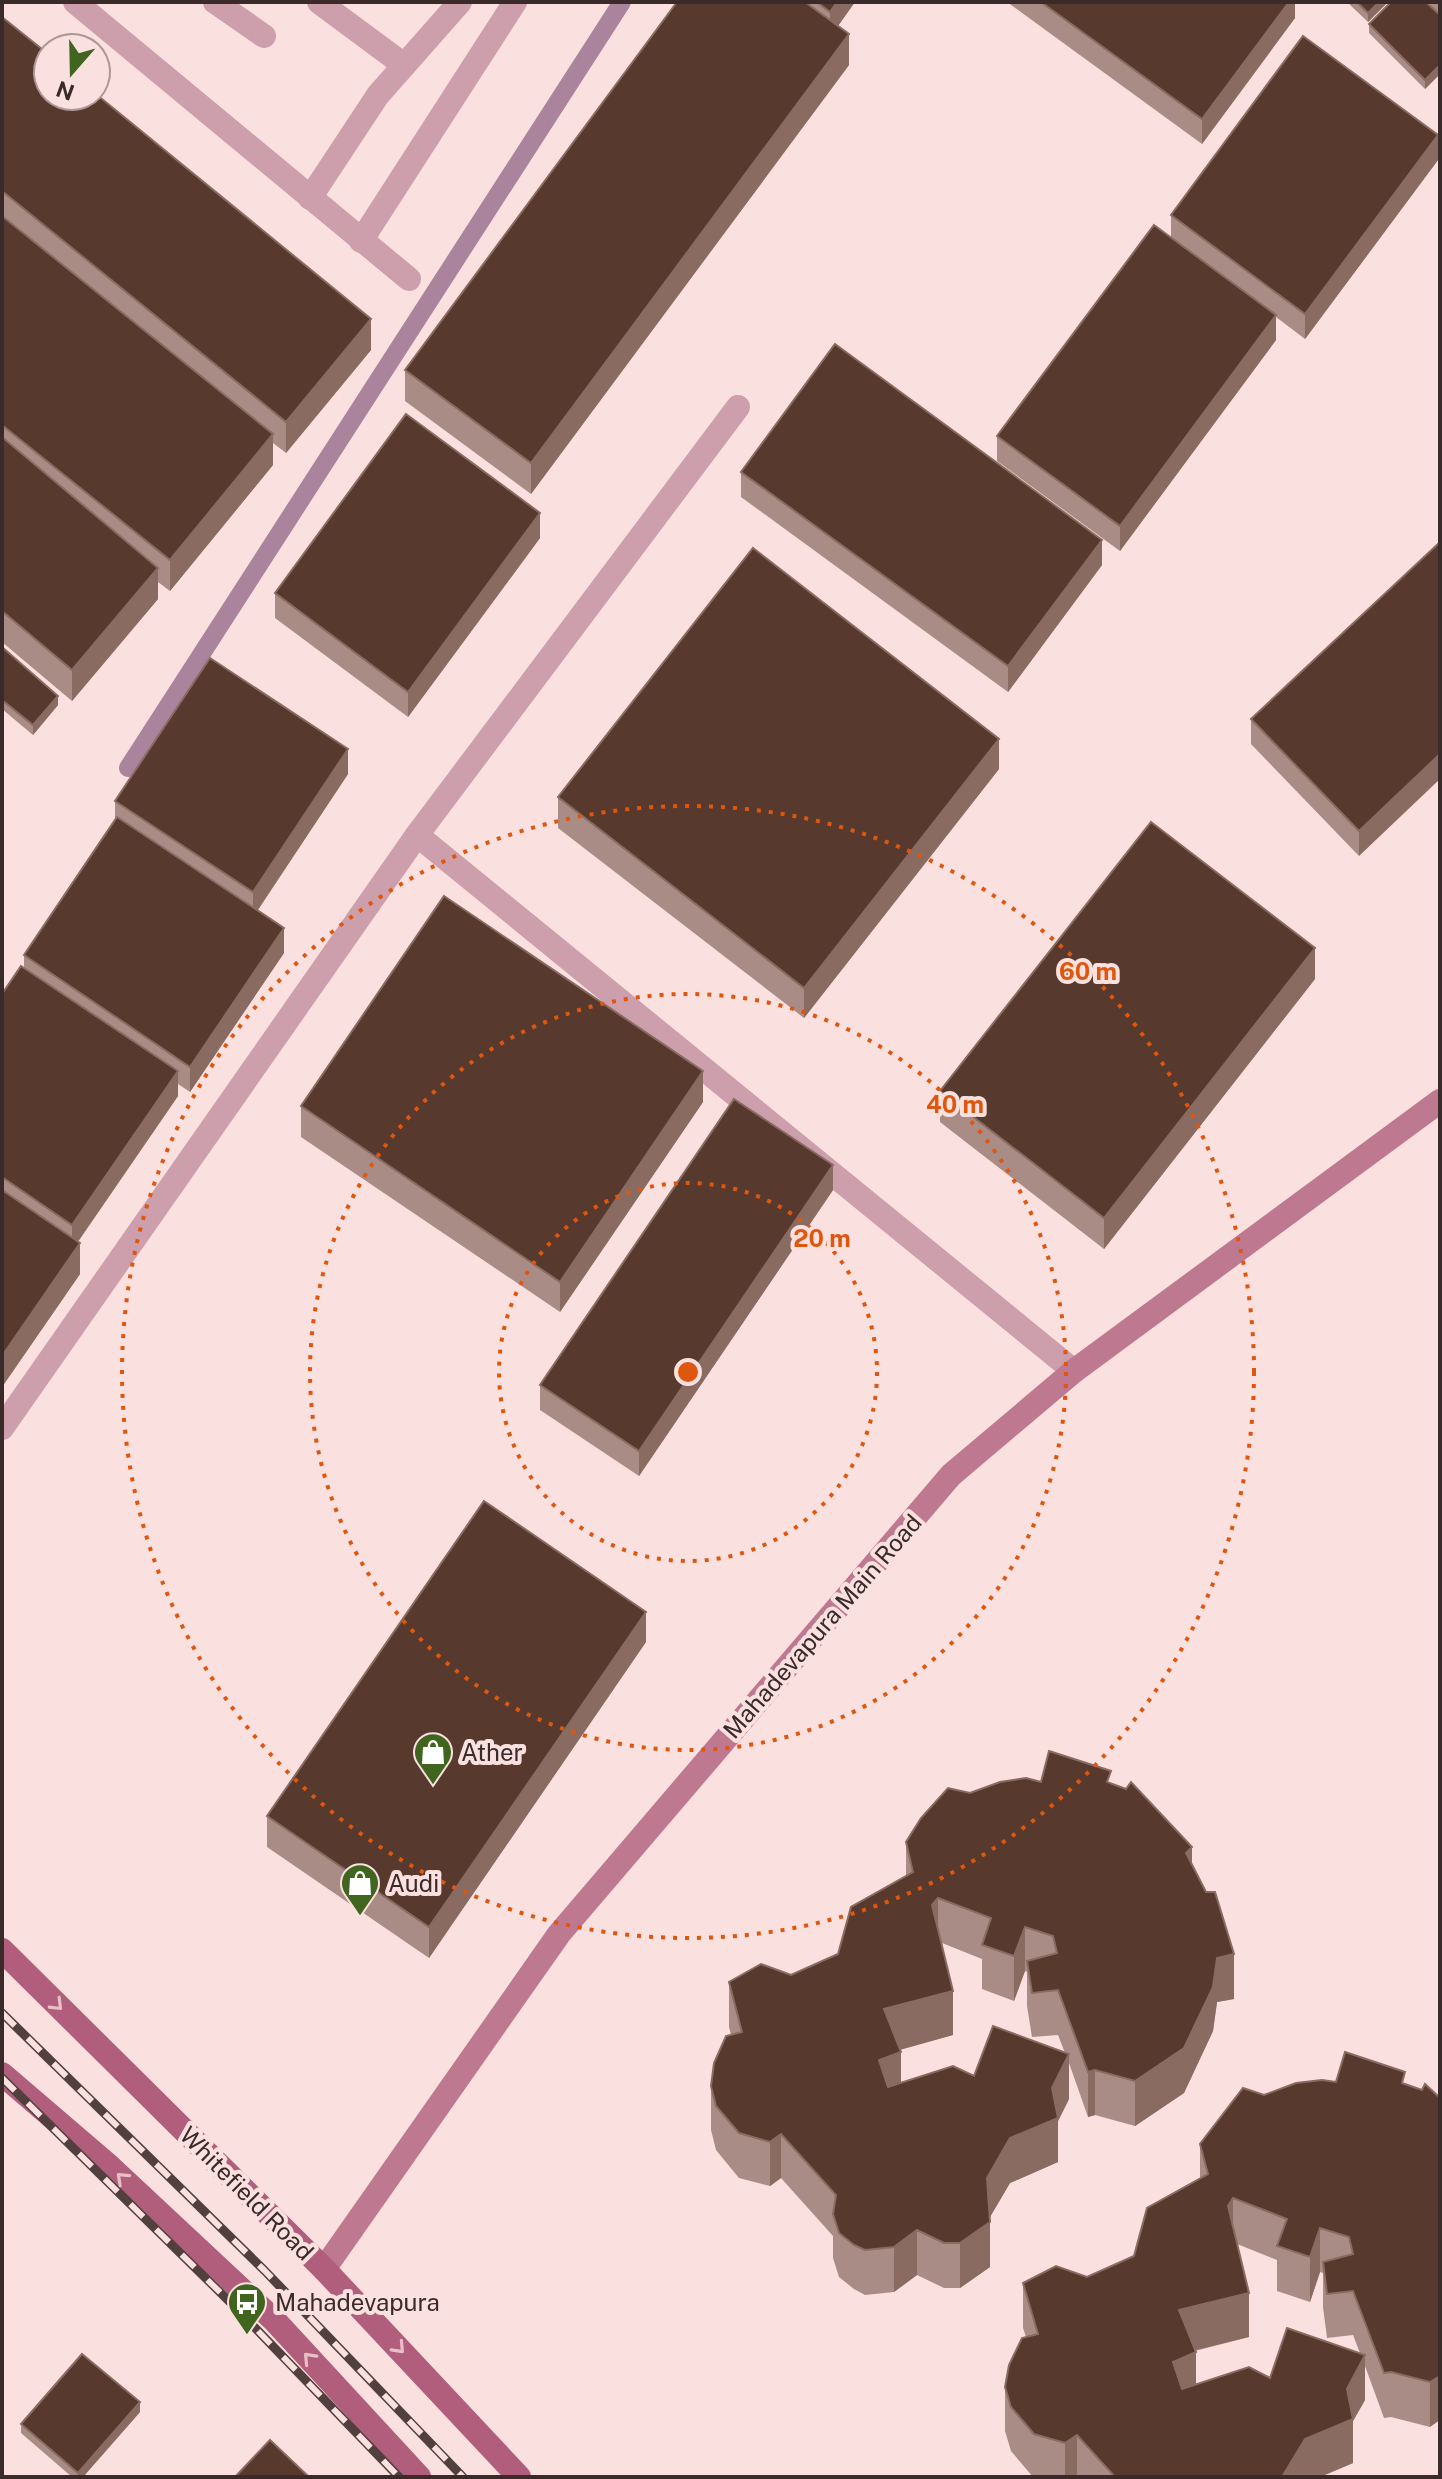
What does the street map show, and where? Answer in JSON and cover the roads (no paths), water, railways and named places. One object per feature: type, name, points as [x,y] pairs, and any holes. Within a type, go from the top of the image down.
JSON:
[{"type":"main road","name":"Whitefield Road","points":[[2,1950],[324,2269],[519,2477]]},
{"type":"main road","points":[[2,2074],[107,2164],[275,2321],[419,2477]]},
{"type":"street","points":[[75,2],[409,279]]},
{"type":"street","points":[[215,2],[264,36]]},
{"type":"street","points":[[319,2],[404,65]]},
{"type":"street","points":[[310,198],[378,95],[460,2]]},
{"type":"street","points":[[361,241],[515,2]]},
{"type":"street","points":[[2,1428],[417,835],[738,407]]},
{"type":"street","points":[[417,835],[1074,1371]]},
{"type":"street","name":"Mahadevapura Main Road","points":[[324,2269],[559,1934],[951,1475],[1074,1371],[1440,1101]]},
{"type":"waterway","points":[[128,768],[622,2]]},
{"type":"railway","points":[[2,2013],[265,2271],[463,2477]]},
{"type":"railway","points":[[2,2078],[231,2303],[399,2477]]},
{"type":"place","name":"Ather","points":[[433,1786]]},
{"type":"place","name":"Audi","points":[[360,1917]]},
{"type":"place","name":"Mahadevapura","points":[[247,2336]]}]
